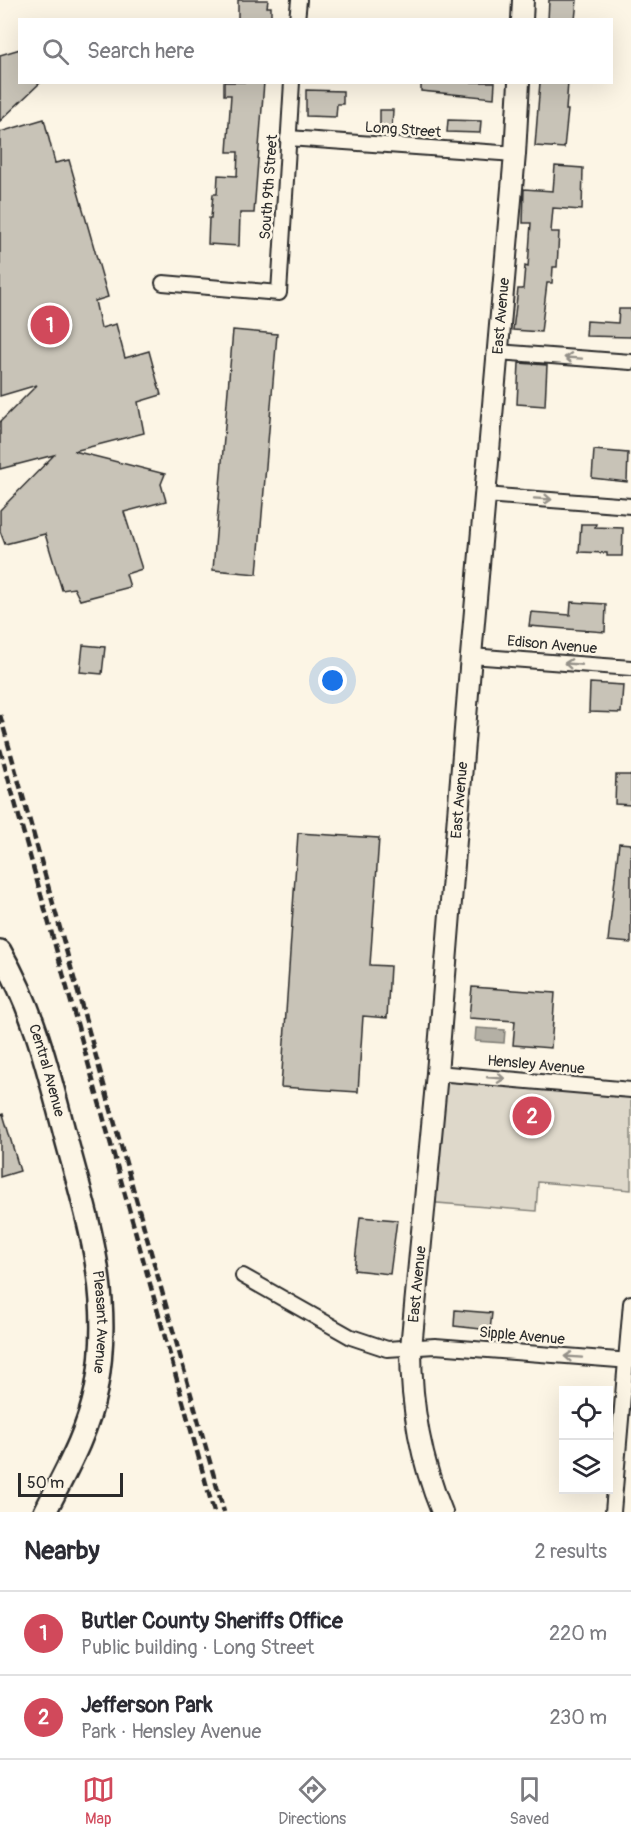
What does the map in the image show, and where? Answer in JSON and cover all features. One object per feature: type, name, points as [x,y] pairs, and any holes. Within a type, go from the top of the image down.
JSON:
[{"type":"main road","name":"Central Avenue","points":[[0,951],[17,980],[33,1018],[82,1196]]},
{"type":"main road","name":"Pleasant Avenue","points":[[45,1512],[73,1459],[85,1430],[96,1389],[101,1352],[103,1317],[101,1286],[95,1248],[82,1196]]},
{"type":"street","points":[[297,18],[299,0]]},
{"type":"street","points":[[522,18],[524,0]]},
{"type":"street","name":"South 9th Street","points":[[163,283],[279,293],[292,84]]},
{"type":"street","name":"East Avenue","points":[[442,1512],[427,1473],[416,1428],[411,1384],[411,1348],[437,1073],[515,154],[519,84]]},
{"type":"street","name":"Long Street","points":[[288,138],[515,154]]},
{"type":"street","points":[[498,352],[631,362]]},
{"type":"street","points":[[485,495],[631,506]]},
{"type":"street","name":"Edison Avenue","points":[[471,656],[631,668]]},
{"type":"street","name":"Hensley Avenue","points":[[437,1073],[631,1090]]},
{"type":"street","name":"Sipple Avenue","points":[[243,1276],[351,1337],[387,1349],[435,1346],[629,1360]]},
{"type":"street","points":[[613,1512],[629,1360],[631,1304]]},
{"type":"shaded area","points":[[476,1028],[505,1030],[504,1043],[475,1041]]},
{"type":"shaded area","points":[[437,1073],[631,1090],[631,1190],[538,1182],[536,1211],[425,1202]]},
{"type":"building","points":[[238,0],[268,0],[267,7],[271,7],[271,18],[238,18]]},
{"type":"building","points":[[549,0],[577,0],[575,18],[548,18]]},
{"type":"building","points":[[18,50],[18,84],[39,84],[0,121],[0,55]]},
{"type":"building","points":[[224,84],[264,84],[254,213],[240,213],[239,246],[208,244],[209,218],[211,218],[213,194],[217,194],[218,175],[237,176],[238,152],[227,152],[231,95],[224,95]]},
{"type":"building","points":[[421,84],[495,84],[494,98],[421,91]]},
{"type":"building","points":[[540,84],[568,84],[564,148],[535,146]]},
{"type":"building","points":[[306,90],[343,91],[343,104],[337,104],[336,117],[306,116]]},
{"type":"building","points":[[380,110],[393,110],[392,128],[380,128]]},
{"type":"building","points":[[44,119],[55,163],[69,160],[108,297],[95,301],[101,328],[116,324],[125,358],[149,351],[161,395],[138,402],[144,433],[74,451],[165,474],[161,484],[166,501],[124,512],[142,569],[126,574],[130,587],[80,600],[74,588],[62,590],[45,534],[5,544],[0,531],[0,510],[54,455],[0,469],[0,422],[37,385],[0,396],[0,132]]},
{"type":"building","points":[[448,120],[481,121],[480,133],[447,132]]},
{"type":"building","points":[[555,166],[583,168],[582,210],[553,208],[551,232],[559,232],[557,267],[553,267],[552,283],[547,283],[541,332],[513,330],[518,289],[523,289],[525,266],[528,267],[531,223],[523,223],[524,189],[553,191]]},
{"type":"building","points":[[619,309],[631,309],[631,337],[586,336],[587,321],[618,323]]},
{"type":"building","points":[[233,330],[277,334],[257,574],[213,570]]},
{"type":"building","points":[[519,363],[547,365],[545,406],[517,404]]},
{"type":"building","points":[[594,450],[628,453],[627,482],[592,478]]},
{"type":"building","points":[[581,524],[623,528],[622,556],[579,552]]},
{"type":"building","points":[[571,602],[606,604],[605,632],[529,626],[531,612],[570,615]]},
{"type":"building","points":[[83,645],[105,647],[102,674],[80,672]]},
{"type":"building","points":[[590,683],[623,685],[621,713],[589,712]]},
{"type":"building","points":[[616,775],[631,775],[631,805],[615,804]]},
{"type":"building","points":[[298,833],[379,838],[370,965],[390,966],[387,1018],[363,1016],[358,1092],[281,1087]]},
{"type":"building","points":[[619,843],[631,844],[631,943],[608,941]]},
{"type":"building","points":[[472,987],[555,993],[551,1048],[513,1045],[515,1021],[469,1018]]},
{"type":"building","points":[[3,1114],[20,1171],[0,1177],[0,1115]]},
{"type":"building","points":[[360,1217],[397,1220],[390,1274],[354,1270]]},
{"type":"building","points":[[455,1310],[492,1313],[490,1330],[454,1326]]},
{"type":"railway","points":[[0,715],[224,1512]]},
{"type":"railway","points":[[0,749],[214,1512]]},
{"type":"place","name":"Butler County Sheriffs Office","points":[[50,325]]},
{"type":"place","name":"Jefferson Park","points":[[532,1116]]}]
